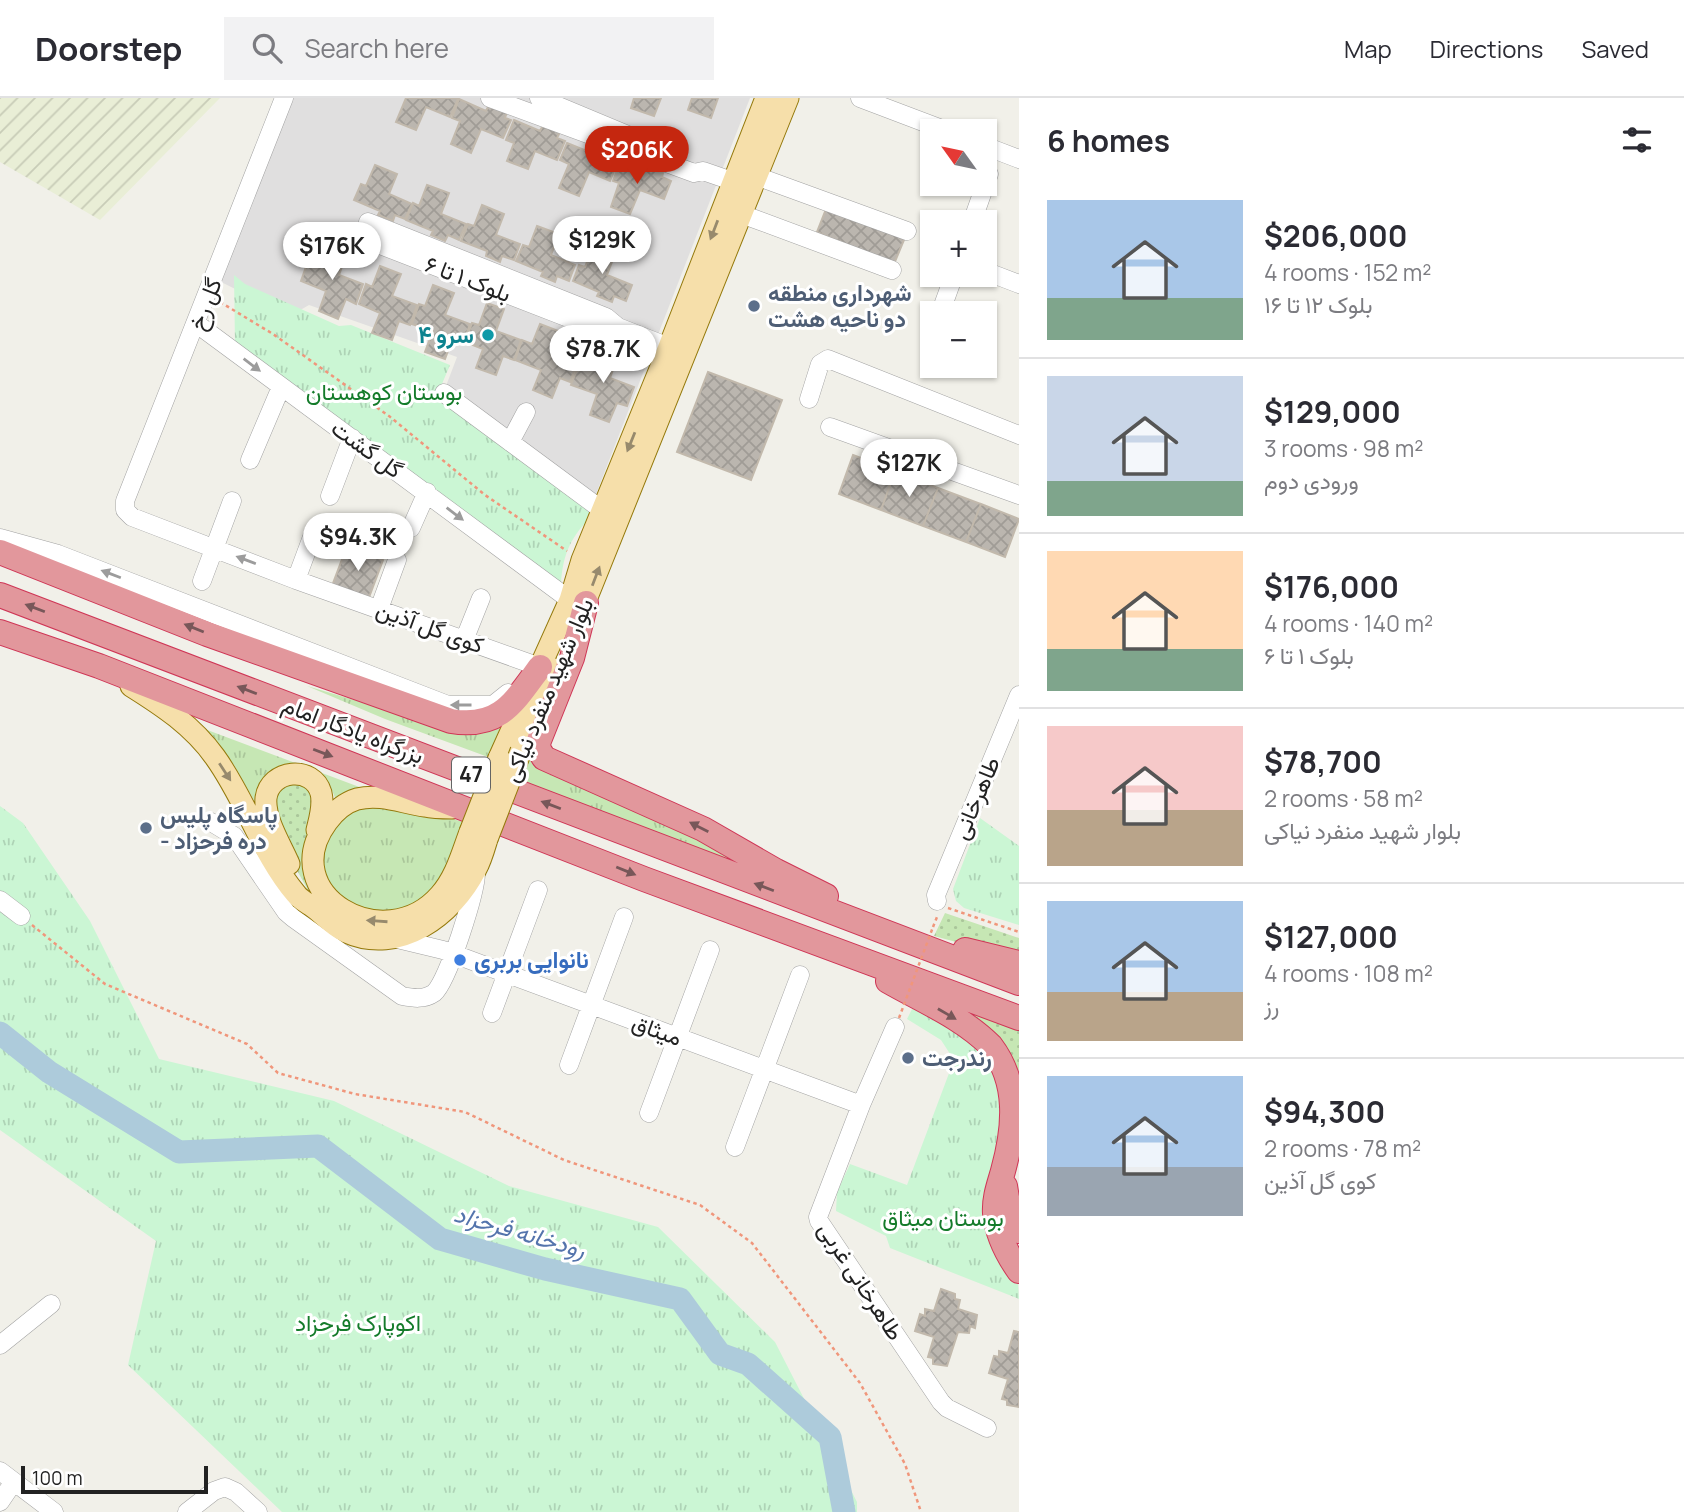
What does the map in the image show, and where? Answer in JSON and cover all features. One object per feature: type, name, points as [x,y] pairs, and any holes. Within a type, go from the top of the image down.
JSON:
[{"type":"highway","points":[[0,552],[255,651],[451,721],[468,724],[483,722],[501,713],[515,701],[540,667]]},
{"type":"highway","name":"بزرگراه یادگار امام","points":[[0,595],[1019,983]]},
{"type":"highway","points":[[578,601],[572,658],[538,743],[544,758],[703,828],[892,936],[1019,963]]},
{"type":"highway","name":"بزرگراه یادگار امام","points":[[0,632],[99,666],[474,827],[823,945],[1019,1018]]},
{"type":"highway","points":[[823,945],[952,1016],[994,1048],[1012,1080],[1017,1097],[1016,1117],[996,1193],[995,1211],[1003,1243],[1019,1271]]},
{"type":"highway","points":[[1004,1168],[1007,1198],[1019,1231]]},
{"type":"main road","name":"بلوار شهید منفرد نیاکی","points":[[99,666],[163,706],[195,733],[235,788],[285,881],[298,898],[315,908],[333,924],[353,934],[379,939],[410,933],[427,926],[452,905],[476,869],[474,827],[521,751],[552,674],[578,601],[582,560],[766,98]]},
{"type":"main road","name":"بلوار شهید منفرد نیاکی","points":[[315,908],[292,872],[267,809],[267,793],[275,781],[294,773],[314,781],[319,788],[322,808],[314,861],[320,886],[330,899],[351,915],[385,922],[416,914],[440,895],[454,874],[499,758],[540,667],[578,601],[617,521],[788,98]]},
{"type":"main road","points":[[635,479],[666,433],[767,180],[794,98]]},
{"type":"main road","points":[[315,843],[334,812],[355,800],[384,797],[424,806],[474,827]]},
{"type":"street","name":"گل رخ","points":[[125,510],[125,502],[284,98]]},
{"type":"street","points":[[490,98],[694,173],[703,171],[732,181]]},
{"type":"street","points":[[539,98],[699,164],[703,171]]},
{"type":"street","points":[[860,98],[920,121]]},
{"type":"street","points":[[998,151],[1019,159]]},
{"type":"street","points":[[767,180],[907,231]]},
{"type":"street","points":[[752,218],[892,270]]},
{"type":"street","points":[[363,229],[606,317],[618,327],[669,347]]},
{"type":"street","points":[[997,276],[1019,284]]},
{"type":"street","name":"گل گشت","points":[[197,324],[578,601]]},
{"type":"street","points":[[809,398],[820,363],[828,359],[1019,435]]},
{"type":"street","points":[[250,460],[281,387]]},
{"type":"street","points":[[444,393],[602,510]]},
{"type":"street","points":[[510,442],[526,412]]},
{"type":"street","points":[[830,426],[1019,495]]},
{"type":"street","points":[[330,496],[352,439]]},
{"type":"street","points":[[411,528],[427,492]]},
{"type":"street","points":[[202,582],[232,501]]},
{"type":"street","name":"کوی گل آذین","points":[[125,510],[132,517],[296,580],[540,667]]},
{"type":"street","points":[[296,580],[312,537]]},
{"type":"street","points":[[0,538],[58,554],[448,705],[493,705],[540,667]]},
{"type":"street","points":[[379,609],[397,560]]},
{"type":"street","points":[[464,642],[481,598]]},
{"type":"street","name":"طاهرخانی","points":[[937,901],[936,895],[1019,695]]},
{"type":"street","points":[[211,822],[234,836],[286,912],[402,996],[422,998],[437,990],[476,886],[476,869]]},
{"type":"street","points":[[492,1013],[538,890]]},
{"type":"street","points":[[0,900],[22,916]]},
{"type":"street","points":[[569,1065],[624,917]]},
{"type":"street","name":"میثاق","points":[[391,937],[453,953],[861,1105]]},
{"type":"street","points":[[649,1113],[710,950]]},
{"type":"street","points":[[735,1147],[800,975]]},
{"type":"street","name":"طاهرخانی غربی","points":[[897,1022],[861,1105],[818,1217],[820,1224],[943,1405],[987,1428]]},
{"type":"street","points":[[0,1345],[51,1304]]},
{"type":"street","points":[[0,1502],[6,1477],[54,1512]]},
{"type":"street","points":[[187,1512],[214,1491],[225,1487],[236,1492],[258,1512]]},
{"type":"path","points":[[208,294],[273,334],[389,416],[485,495],[582,560]]},
{"type":"path","points":[[937,901],[940,905],[1019,932]]},
{"type":"path","points":[[22,916],[105,984],[247,1044],[278,1073],[355,1094],[465,1112],[564,1160],[700,1205],[752,1243],[860,1383],[905,1464],[921,1512]]},
{"type":"path","points":[[897,1022],[933,927]]},
{"type":"shaded area","points":[[291,98],[750,98],[596,494],[446,386],[457,357],[309,305],[290,316],[217,280]]},
{"type":"green space","points":[[0,98],[220,98],[100,220],[0,162]]},
{"type":"green space","name":"بوستان کوهستان","points":[[234,275],[245,284],[339,326],[351,325],[450,365],[436,398],[594,514],[579,530],[570,546],[561,584],[235,345]]},
{"type":"green space","points":[[307,686],[473,735],[500,728],[488,757],[385,719]]},
{"type":"green space","points":[[202,728],[362,788],[336,800],[323,776],[259,789],[255,802],[234,765]]},
{"type":"green space","points":[[534,748],[814,893],[515,779]]},
{"type":"green space","points":[[288,779],[314,790],[320,895],[313,899],[290,858],[270,797]]},
{"type":"green space","points":[[364,802],[422,810],[463,822],[444,872],[429,893],[408,909],[353,909],[322,876],[323,842],[327,831]]},
{"type":"green space","name":"اکوپارک فرحزاد","points":[[0,806],[23,823],[90,921],[159,1059],[334,1101],[509,1186],[658,1227],[775,1342],[857,1502],[857,1512],[282,1512],[128,1365],[156,1241],[0,1130]]},
{"type":"green space","points":[[980,818],[1019,846],[1019,925],[964,908],[956,901],[953,889]]},
{"type":"green space","points":[[945,913],[1019,938],[1019,959],[934,936]]},
{"type":"green space","name":"بوستان میثاق","points":[[914,1005],[956,1031],[993,1063],[1008,1128],[1019,1299],[890,1248],[886,1236],[836,1211],[837,1192],[850,1164],[907,1185],[954,1060],[941,1040],[907,1019]]},
{"type":"green space","points":[[958,1007],[1019,1030],[1019,1072],[1012,1058]]},
{"type":"building","points":[[406,98],[458,99],[450,117],[426,107],[416,130],[396,122]]},
{"type":"building","points":[[634,98],[661,98],[654,116],[631,108]]},
{"type":"building","points":[[692,98],[718,98],[711,118],[688,110]]},
{"type":"building","points":[[459,99],[486,111],[489,105],[507,112],[505,118],[511,120],[503,138],[481,129],[471,153],[451,144],[460,121],[452,118]]},
{"type":"building","points":[[514,120],[540,131],[543,125],[560,132],[557,138],[565,141],[557,160],[535,151],[528,169],[507,161],[514,143],[506,140]]},
{"type":"building","points":[[567,143],[594,154],[596,148],[611,154],[609,158],[618,162],[610,181],[589,172],[579,196],[559,188],[569,164],[560,160]]},
{"type":"building","points":[[620,162],[644,171],[646,166],[663,173],[662,177],[671,181],[664,199],[640,190],[630,214],[611,207],[619,183],[613,181]]},
{"type":"building","points":[[375,165],[397,174],[389,194],[412,204],[405,219],[395,215],[393,221],[378,215],[380,211],[354,200],[361,184],[366,186]]},
{"type":"building","points":[[427,185],[449,193],[441,214],[466,224],[459,240],[448,235],[445,241],[431,235],[433,231],[406,220],[413,203],[419,206]]},
{"type":"building","points":[[828,204],[906,235],[894,264],[817,232]]},
{"type":"building","points":[[482,205],[504,214],[496,235],[520,244],[514,260],[502,256],[500,262],[486,256],[487,251],[461,241],[468,224],[474,226]]},
{"type":"building","points":[[537,226],[559,234],[551,255],[575,265],[569,281],[557,276],[555,282],[541,276],[543,272],[516,261],[523,245],[529,247]]},
{"type":"building","points":[[326,245],[347,253],[339,275],[363,284],[356,304],[346,299],[338,319],[319,311],[326,291],[301,281],[308,261],[318,265]]},
{"type":"building","points":[[593,246],[615,254],[607,275],[632,285],[626,301],[614,296],[612,302],[597,296],[599,292],[573,281],[579,265],[585,267]]},
{"type":"building","points":[[380,266],[401,274],[392,296],[417,305],[410,325],[399,321],[392,340],[372,333],[380,313],[359,304],[366,284],[372,287]]},
{"type":"building","points":[[433,285],[454,293],[445,315],[470,324],[463,344],[452,340],[445,359],[425,352],[433,331],[412,324],[419,304],[425,306]]},
{"type":"building","name":"سرو ۴","points":[[487,303],[504,309],[496,331],[521,340],[514,360],[503,356],[496,375],[476,368],[483,349],[465,342],[472,323],[479,325]]},
{"type":"building","points":[[540,324],[561,332],[553,353],[577,363],[570,382],[560,378],[552,398],[533,390],[541,370],[515,360],[522,340],[532,344]]},
{"type":"building","points":[[597,348],[618,356],[610,378],[634,387],[627,406],[617,403],[609,422],[590,415],[597,394],[571,385],[579,364],[589,368]]},
{"type":"building","points":[[708,372],[782,400],[751,480],[677,452]]},
{"type":"building","points":[[853,455],[895,471],[881,510],[839,494]]},
{"type":"building","points":[[895,471],[938,488],[923,526],[881,510]]},
{"type":"building","points":[[938,488],[981,504],[966,542],[923,526]]},
{"type":"building","points":[[981,504],[1019,519],[1005,557],[966,542]]},
{"type":"building","points":[[347,546],[383,560],[368,600],[332,586]]},
{"type":"building","points":[[941,1289],[955,1294],[955,1299],[960,1300],[958,1309],[977,1315],[975,1328],[970,1326],[969,1333],[958,1332],[947,1366],[933,1364],[933,1358],[928,1357],[934,1337],[915,1331],[920,1314],[925,1316],[925,1309],[934,1311]]},
{"type":"building","points":[[1014,1331],[1019,1332],[1019,1407],[1007,1405],[1007,1400],[1002,1399],[1008,1379],[989,1373],[994,1356],[999,1357],[999,1351],[1008,1353]]},
{"type":"waterway","name":"رودخانه فرحزاد","points":[[0,1033],[49,1072],[179,1152],[318,1146],[440,1239],[545,1269],[680,1299],[720,1354],[748,1364],[830,1437],[844,1512]]},
{"type":"place","name":"شهرداری منطقه دو ناحیه هشت","points":[[754,306]]},
{"type":"place","name":"سرو ۴","points":[[488,335]]},
{"type":"place","name":"پاسگاه پلیس - دره فرحزاد","points":[[146,828]]},
{"type":"place","name":"نانوایی بربری","points":[[460,960]]},
{"type":"place","name":"رندرجت","points":[[908,1058]]}]
